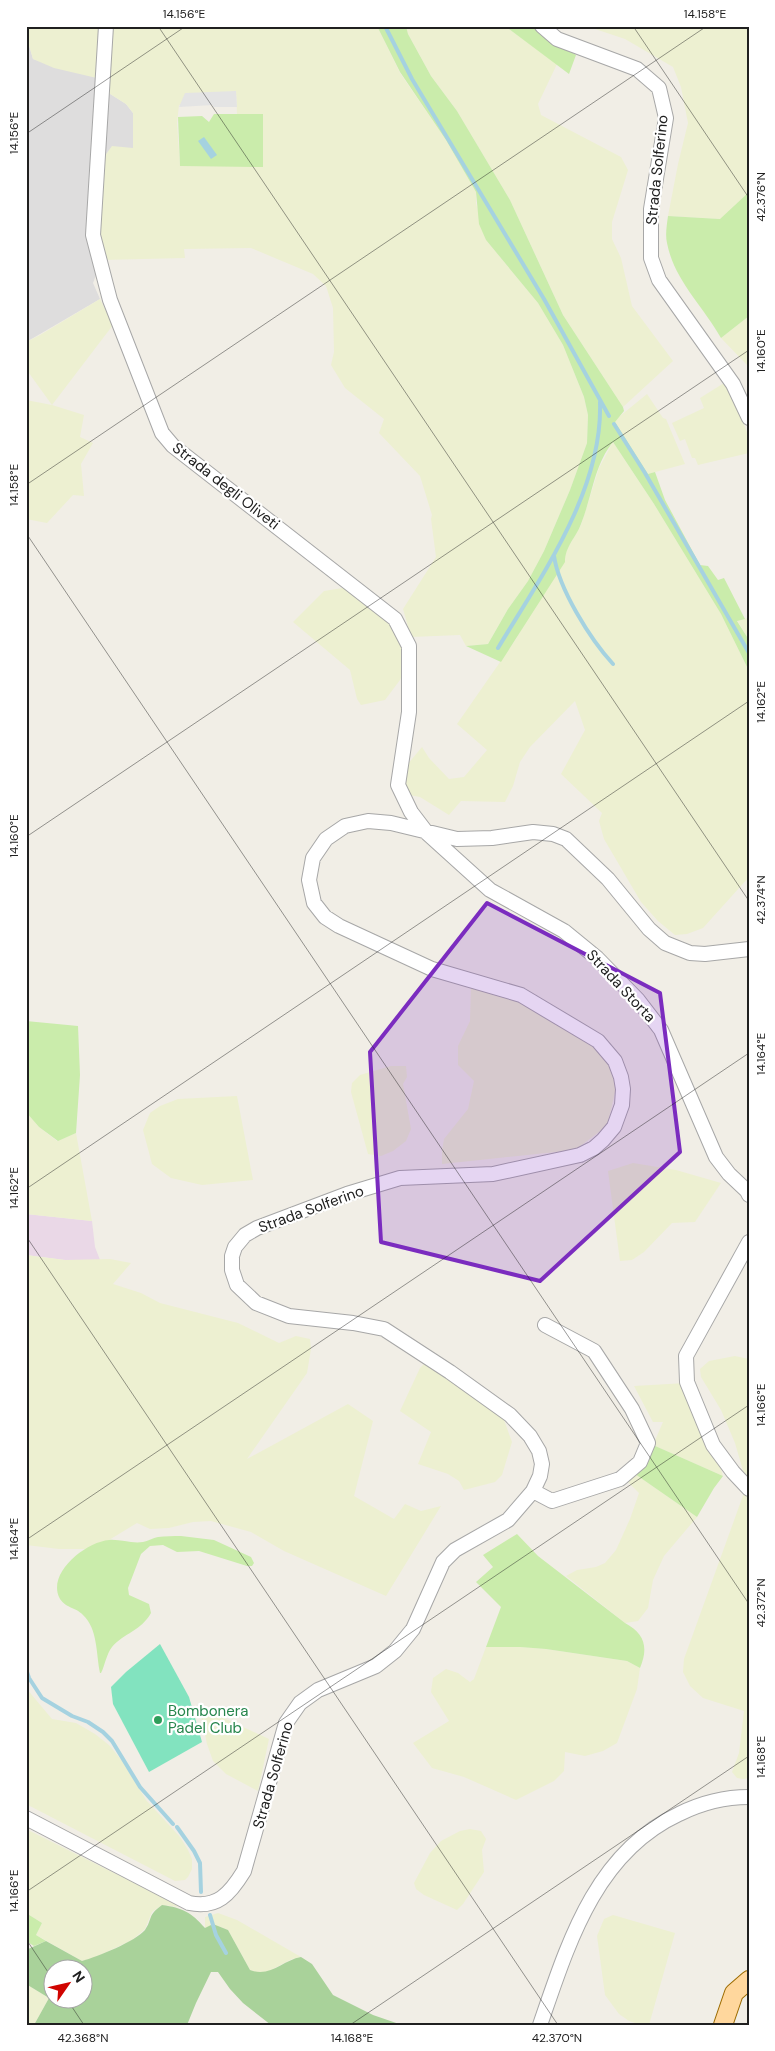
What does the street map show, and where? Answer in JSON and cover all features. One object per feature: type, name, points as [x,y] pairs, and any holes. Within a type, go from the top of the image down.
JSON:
[{"type":"main road","points":[[723,2025],[734,1993],[749,1980]]},
{"type":"street","name":"Strada degli Oliveti","points":[[106,26],[93,234],[110,300],[157,424],[173,446],[395,619],[409,646],[409,712],[398,785],[411,812],[427,833]]},
{"type":"street","name":"Strada Solferino","points":[[542,26],[557,39],[637,69],[659,88],[666,118],[650,209],[651,258],[659,280],[733,384],[749,418]]},
{"type":"street","name":"Strada Solferino","points":[[26,1818],[189,1903],[201,1905],[213,1903],[225,1896],[234,1887],[244,1871],[286,1723],[292,1712],[300,1703],[318,1690],[376,1666],[395,1651],[413,1629],[443,1562],[455,1550],[508,1520],[533,1491],[540,1476],[542,1464],[539,1450],[522,1425],[510,1414],[450,1372],[384,1330],[353,1323],[289,1316],[256,1303],[237,1285],[232,1270],[232,1256],[235,1247],[245,1235],[271,1223],[347,1194],[400,1178],[493,1174],[580,1155],[604,1140],[614,1127],[620,1114],[623,1089],[621,1077],[612,1057],[598,1041],[521,994],[432,969],[339,926],[325,917],[314,903],[309,880],[313,858],[326,839],[345,826],[368,821],[391,823],[457,839],[492,838],[533,832],[553,834],[566,839],[608,879],[649,929],[665,943],[690,954],[705,954],[749,948]]},
{"type":"street","name":"Strada Storta","points":[[427,833],[490,890],[564,931],[598,958],[638,1000],[661,1030],[716,1157],[749,1195]]},
{"type":"street","points":[[749,1242],[686,1356],[687,1382],[713,1445],[732,1472],[749,1489]]},
{"type":"street","points":[[533,1491],[552,1501],[620,1479],[640,1462],[648,1443],[632,1409],[594,1351],[545,1325]]},
{"type":"street","points":[[540,2025],[562,1961],[580,1919],[604,1878],[624,1852],[646,1833],[686,1810],[713,1801],[749,1797]]},
{"type":"highlighted area","points":[[487,903],[660,993],[680,1152],[540,1281],[381,1242],[370,1052]]},
{"type":"shaded area","points":[[26,35],[33,59],[108,81],[107,92],[126,104],[133,113],[133,148],[102,260],[93,283],[100,299],[28,341],[26,338]]},
{"type":"shaded area","points":[[236,91],[237,107],[213,107],[213,105],[179,107],[185,93]]},
{"type":"shaded area","points":[[26,1214],[92,1221],[95,1247],[100,1260],[65,1260],[26,1255]]},
{"type":"green space","points":[[26,26],[106,26],[101,79],[54,68],[33,59],[26,35]]},
{"type":"green space","points":[[111,26],[377,26],[400,73],[446,140],[476,192],[476,203],[486,240],[538,303],[563,345],[584,397],[588,415],[587,443],[570,490],[544,551],[528,581],[508,609],[488,644],[466,646],[460,635],[411,637],[403,609],[436,557],[432,515],[420,476],[379,433],[384,419],[345,388],[331,365],[334,352],[333,308],[326,286],[313,274],[251,248],[184,249],[185,258],[102,260],[101,161],[112,146],[133,148],[133,113],[126,104],[107,92]],"holes":[[[236,91],[237,114],[263,114],[180,166],[177,123],[179,105]]]},
{"type":"green space","points":[[377,26],[406,26],[408,34],[431,76],[457,111],[510,200],[563,315],[623,407],[624,411],[615,422],[648,474],[655,472],[665,500],[700,565],[708,566],[718,580],[724,578],[745,619],[737,621],[749,640],[749,671],[721,614],[654,504],[613,442],[597,471],[585,514],[567,551],[565,562],[501,662],[466,646],[488,644],[508,609],[528,581],[544,551],[570,490],[587,443],[588,415],[584,397],[563,345],[538,303],[486,240],[479,224],[476,192],[446,140],[400,72]]},
{"type":"green space","points":[[406,26],[505,26],[557,64],[538,104],[541,115],[621,157],[628,170],[612,222],[612,239],[621,258],[632,306],[673,361],[623,407],[563,315],[510,200],[457,111],[431,76],[408,34]]},
{"type":"green space","points":[[505,26],[531,26],[576,55],[569,74]]},
{"type":"green space","points":[[586,26],[749,26],[749,192],[721,219],[668,216],[688,123],[681,87],[673,67],[625,39]]},
{"type":"green space","points":[[214,114],[263,114],[263,167],[180,166],[178,117],[202,116],[209,122]]},
{"type":"green space","points":[[749,192],[749,316],[721,338],[682,281],[676,269],[666,240],[668,216],[720,219]]},
{"type":"green space","points":[[100,299],[113,325],[52,405],[26,369],[26,338],[28,341],[40,335]]},
{"type":"green space","points":[[749,316],[749,370],[747,365],[721,338]]},
{"type":"green space","points":[[724,383],[734,400],[749,437],[749,453],[698,465],[695,458],[692,458],[685,439],[680,441],[672,423],[704,408],[700,398]]},
{"type":"green space","points":[[647,394],[663,418],[666,419],[685,464],[648,474],[614,421]]},
{"type":"green space","points":[[26,400],[52,405],[84,415],[80,437],[93,443],[81,464],[84,496],[73,495],[47,523],[26,519]]},
{"type":"green space","points":[[613,442],[654,504],[721,614],[749,671],[749,877],[703,928],[687,934],[675,935],[658,921],[641,902],[604,839],[599,821],[602,813],[561,774],[585,730],[575,701],[530,747],[520,762],[513,786],[505,802],[461,801],[449,815],[420,797],[409,795],[402,783],[407,765],[422,747],[429,758],[449,779],[464,777],[487,750],[457,724],[516,639],[581,525],[599,468]]},
{"type":"green space","points":[[349,587],[393,621],[405,646],[406,667],[400,680],[385,700],[361,705],[357,699],[350,670],[293,622],[324,591]]},
{"type":"green space","points":[[749,618],[749,640],[737,620]]},
{"type":"green space","points":[[471,986],[518,1001],[568,1027],[603,1052],[613,1072],[616,1088],[607,1126],[575,1150],[442,1164],[444,1139],[468,1109],[474,1081],[458,1065],[458,1046],[470,1021]]},
{"type":"green space","points":[[26,1021],[78,1026],[80,1075],[76,1133],[58,1141],[39,1127],[26,1112]]},
{"type":"green space","points":[[391,1066],[406,1066],[407,1077],[403,1084],[411,1129],[406,1141],[393,1151],[381,1156],[368,1154],[351,1092],[352,1083],[360,1075]]},
{"type":"green space","points":[[237,1096],[253,1180],[202,1185],[171,1178],[152,1164],[143,1130],[150,1113],[160,1106],[178,1099]]},
{"type":"green space","points":[[26,1112],[39,1127],[57,1141],[76,1133],[92,1221],[26,1214]]},
{"type":"green space","points":[[633,1163],[676,1170],[721,1183],[695,1222],[672,1223],[644,1252],[632,1260],[620,1261],[608,1171]]},
{"type":"green space","points":[[26,1255],[65,1260],[110,1259],[131,1263],[113,1284],[141,1293],[160,1303],[238,1323],[279,1343],[296,1336],[310,1339],[311,1349],[307,1373],[247,1459],[348,1404],[373,1421],[354,1496],[394,1519],[405,1504],[421,1511],[441,1506],[386,1596],[284,1551],[251,1532],[211,1521],[150,1529],[137,1523],[109,1540],[86,1549],[59,1549],[26,1545]]},
{"type":"green space","points":[[735,1356],[749,1359],[749,1477],[744,1474],[735,1443],[721,1410],[701,1377],[700,1369],[709,1361]]},
{"type":"green space","points":[[425,1363],[495,1410],[504,1420],[512,1442],[502,1475],[495,1482],[464,1490],[459,1481],[448,1474],[418,1464],[431,1432],[400,1411],[420,1368]]},
{"type":"green space","points":[[686,1383],[716,1452],[723,1476],[653,1445],[663,1422],[653,1422],[634,1386]]},
{"type":"green space","points":[[653,1445],[723,1476],[697,1517],[635,1474]]},
{"type":"green space","points":[[635,1474],[697,1517],[664,1556],[653,1580],[648,1608],[638,1621],[625,1623],[566,1576],[577,1570],[596,1567],[605,1563],[616,1550],[639,1493],[628,1482]]},
{"type":"green space","points":[[745,1490],[749,1492],[749,1778],[743,1779],[737,1778],[732,1772],[739,1753],[744,1711],[703,1698],[690,1686],[683,1672],[684,1659]]},
{"type":"green space","points":[[517,1534],[538,1556],[637,1631],[644,1647],[640,1668],[627,1661],[546,1649],[486,1647],[501,1607],[476,1582],[493,1567],[483,1555]]},
{"type":"green space","points":[[181,1536],[214,1540],[251,1557],[254,1563],[252,1566],[247,1566],[199,1551],[177,1552],[163,1545],[150,1546],[141,1554],[128,1588],[129,1595],[149,1604],[151,1613],[142,1624],[112,1647],[100,1673],[96,1642],[88,1621],[77,1610],[61,1601],[59,1597],[57,1587],[64,1569],[80,1552],[100,1542],[113,1540],[145,1542],[158,1537]]},
{"type":"green space","name":"Bombonera Padel Club","points":[[160,1644],[189,1697],[202,1742],[149,1772],[113,1704],[111,1687]]},
{"type":"green space","points":[[486,1647],[546,1649],[627,1661],[640,1668],[637,1689],[617,1743],[603,1751],[585,1756],[565,1752],[564,1771],[554,1781],[516,1800],[464,1777],[432,1768],[413,1743],[449,1721],[431,1692],[433,1678],[446,1669],[458,1673],[470,1682],[474,1679]]},
{"type":"green space","points":[[26,1688],[52,1719],[76,1723],[109,1745],[123,1762],[146,1800],[180,1837],[188,1850],[192,1859],[192,1869],[185,1880],[175,1881],[26,1804]]},
{"type":"green space","points":[[217,1715],[269,1739],[258,1791],[226,1774],[213,1761],[201,1716]]},
{"type":"green space","points":[[26,1829],[180,1907],[162,1905],[152,1912],[145,1929],[132,1940],[92,1958],[77,1958],[36,1935],[42,1923],[26,1913]]},
{"type":"green space","points":[[470,1829],[481,1831],[486,1839],[482,1850],[484,1872],[457,1910],[424,1895],[416,1889],[414,1883],[430,1853],[441,1841],[460,1831]]},
{"type":"green space","points":[[162,1905],[191,1914],[205,1928],[213,1924],[228,1930],[250,1970],[257,1972],[270,1970],[301,1957],[312,1964],[333,1995],[373,2015],[402,2025],[271,2025],[243,2003],[218,1972],[211,1972],[187,2025],[34,2025],[43,2008],[92,2008],[91,1958],[133,1939],[145,1930],[152,1915]]},
{"type":"green space","points":[[26,1913],[42,1923],[36,1935],[46,1941],[34,1946],[26,1941]]},
{"type":"green space","points":[[218,1913],[237,1920],[301,1957],[292,1959],[267,1972],[257,1973],[250,1970],[228,1930],[213,1924],[205,1929],[205,1917]]},
{"type":"green space","points":[[613,1915],[675,1933],[649,2025],[641,2025],[629,2021],[619,2014],[605,1995],[597,1936],[604,1919]]},
{"type":"green space","points":[[46,1941],[77,1958],[42,1958],[42,1994],[26,1984],[26,1950]]},
{"type":"green space","points":[[26,1984],[42,1994],[43,2008],[34,2025],[26,2025]]},
{"type":"water","points":[[204,137],[217,155],[211,159],[198,141]]},
{"type":"waterway","points":[[385,26],[412,79],[544,299],[609,416]]},
{"type":"waterway","points":[[498,648],[567,531],[581,499],[592,467],[598,435],[600,402]]},
{"type":"waterway","points":[[614,424],[645,473],[749,653]]},
{"type":"waterway","points":[[554,556],[562,583],[577,613],[604,654],[613,664]]},
{"type":"waterway","points":[[26,1669],[29,1678],[42,1698],[72,1716],[88,1722],[112,1741],[140,1787],[173,1824]]},
{"type":"waterway","points":[[177,1827],[200,1863],[201,1892]]},
{"type":"waterway","points":[[210,1915],[216,1935],[226,1953]]},
{"type":"place","name":"Bombonera Padel Club","points":[[158,1720]]}]
